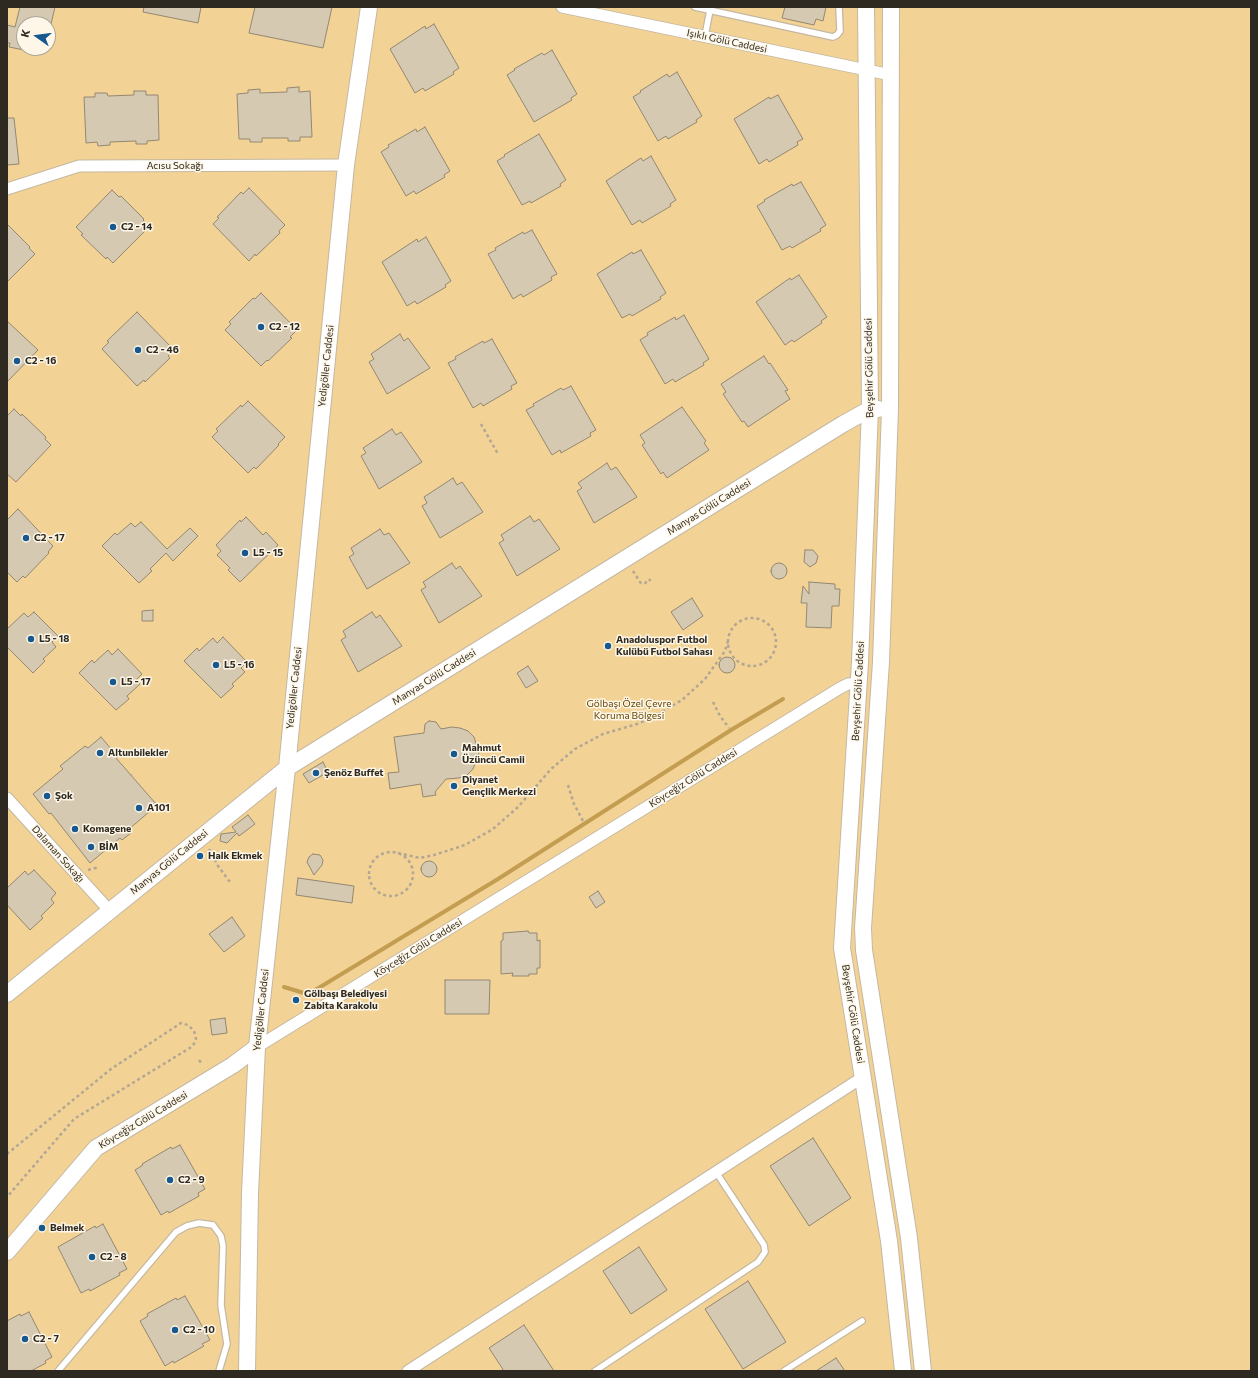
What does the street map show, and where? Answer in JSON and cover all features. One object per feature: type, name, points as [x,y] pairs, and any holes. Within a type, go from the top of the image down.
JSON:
[{"type":"main road","name":"Yedigöller Caddesi","points":[[247,1371],[250,1193],[257,1048],[287,768],[346,164],[369,7]]},
{"type":"main road","name":"Beyşehir Gölü Caddesi","points":[[866,7],[865,69],[870,409],[859,684],[842,948],[889,1241],[903,1371]]},
{"type":"main road","points":[[891,7],[890,410],[881,662],[863,928],[864,950],[909,1238],[923,1371]]},
{"type":"main road","points":[[870,409],[890,410]]},
{"type":"main road","name":"Manyas Gölü Caddesi","points":[[7,994],[109,910],[287,768],[870,409]]},
{"type":"main road","points":[[860,662],[881,662]]},
{"type":"main road","points":[[858,700],[878,701]]},
{"type":"main road","name":"Köyceğiz Gölü Caddesi","points":[[7,1252],[96,1148],[233,1065],[257,1048]]},
{"type":"street","name":"Işıklı Gölü Caddesi","points":[[562,7],[891,75]]},
{"type":"street","name":"Acısu Sokağı","points":[[7,189],[79,166],[346,164]]},
{"type":"street","name":"Köyceğiz Gölü Caddesi","points":[[257,1048],[840,688],[848,684],[859,684]]},
{"type":"street","name":"Dalaman Sokağı","points":[[7,798],[109,910]]},
{"type":"street","points":[[408,1371],[863,1077]]},
{"type":"lane","points":[[695,7],[833,37],[840,31],[840,7]]},
{"type":"lane","points":[[705,36],[710,10]]},
{"type":"lane","points":[[595,1371],[758,1262],[765,1252],[764,1245],[716,1172]]},
{"type":"lane","points":[[58,1371],[176,1232],[186,1226],[198,1223],[213,1225],[221,1236],[223,1246],[221,1305],[227,1344],[219,1371]]},
{"type":"lane","points":[[784,1371],[862,1321]]},
{"type":"path","points":[[482,424],[498,454]]},
{"type":"path","points":[[632,569],[643,584],[647,580],[651,580]]},
{"type":"path","points":[[398,853],[409,860],[413,866],[413,882],[403,893],[389,896],[381,894],[371,884],[369,871],[371,864],[380,855],[392,851],[420,858],[434,855],[464,845],[493,829],[518,807],[550,769],[575,749],[603,734],[637,724],[653,717],[682,700],[705,679],[725,650],[730,633],[734,626],[741,621],[748,618],[764,621],[775,634],[776,641],[775,649],[766,661],[752,666],[744,665],[732,656],[728,641]]},
{"type":"path","points":[[713,702],[720,716],[729,728]]},
{"type":"path","points":[[568,785],[574,804],[583,821]]},
{"type":"path","points":[[206,844],[218,866],[230,882]]},
{"type":"path","points":[[84,871],[99,868]]},
{"type":"path","points":[[7,1154],[111,1069],[181,1023],[188,1025],[194,1031],[196,1039],[193,1046],[74,1120],[7,1197]]},
{"type":"path","points":[[199,1060],[202,1064]]},
{"type":"green space","name":"Gölbaşı Özel Çevre Koruma Bölgesi","points":[[7,7],[1251,7],[1251,1371],[7,1371]]},
{"type":"building","points":[[20,7],[55,7],[53,16],[18,16]]},
{"type":"building","points":[[144,7],[201,7],[198,23],[143,12]]},
{"type":"building","points":[[255,7],[332,7],[323,48],[249,33]]},
{"type":"building","points":[[785,7],[826,7],[823,21],[816,19],[814,25],[782,18]]},
{"type":"building","points":[[16,23],[16,48],[9,47],[10,43],[7,43],[7,25],[15,27]]},
{"type":"building","points":[[434,24],[459,68],[453,72],[454,74],[425,91],[423,88],[415,93],[390,49],[425,26],[426,29]]},
{"type":"building","points":[[552,50],[577,94],[571,98],[572,100],[534,122],[507,75],[515,70],[514,69],[542,53],[544,55]]},
{"type":"building","points":[[677,72],[702,116],[696,120],[697,122],[668,139],[666,136],[658,141],[633,97],[667,74],[669,77]]},
{"type":"building","points":[[299,87],[299,92],[310,91],[312,137],[300,137],[300,141],[288,141],[288,138],[262,138],[262,142],[250,142],[250,139],[239,139],[237,94],[248,93],[248,90],[260,89],[260,93],[287,92],[287,88]]},
{"type":"building","points":[[134,91],[146,91],[146,95],[158,95],[159,140],[147,141],[147,144],[136,144],[136,141],[110,142],[110,145],[98,146],[97,142],[86,143],[84,97],[95,97],[95,93],[107,93],[108,96],[134,95]]},
{"type":"building","points":[[778,95],[803,139],[797,142],[798,145],[769,162],[767,159],[759,164],[734,119],[769,97],[770,99]]},
{"type":"building","points":[[7,118],[14,118],[19,164],[7,165]]},
{"type":"building","points":[[425,127],[450,171],[444,175],[445,177],[416,194],[414,191],[406,196],[381,152],[389,147],[388,145],[416,129],[417,132]]},
{"type":"building","points":[[539,134],[566,180],[560,184],[561,186],[531,203],[530,201],[522,205],[497,161],[505,156],[504,155]]},
{"type":"building","points":[[651,156],[676,200],[670,204],[671,206],[642,223],[640,220],[632,225],[606,181],[641,158],[643,161]]},
{"type":"building","points":[[801,182],[826,225],[820,229],[821,231],[792,248],[790,246],[782,250],[757,206],[765,201],[764,200],[792,184],[793,186]]},
{"type":"building","points":[[249,188],[285,225],[279,231],[280,233],[249,261],[213,224],[219,218],[217,217],[241,192],[243,194]]},
{"type":"building","name":"C2 - 14","points":[[112,190],[119,197],[121,196],[144,219],[143,220],[149,227],[113,263],[107,257],[106,259],[81,235],[83,234],[76,227]]},
{"type":"building","points":[[7,224],[35,254],[7,282]]},
{"type":"building","points":[[532,230],[557,274],[551,277],[552,280],[523,297],[521,294],[513,299],[488,254],[496,250],[495,248],[523,232],[524,234]]},
{"type":"building","points":[[426,237],[451,281],[445,285],[446,287],[417,304],[415,301],[407,306],[382,262],[417,239],[418,242]]},
{"type":"building","points":[[641,250],[666,293],[660,297],[661,299],[632,316],[630,314],[622,318],[597,274],[632,252],[633,254]]},
{"type":"building","points":[[799,275],[827,317],[821,321],[822,323],[794,342],[792,340],[785,345],[756,302],[790,278],[791,280]]},
{"type":"building","name":"C2 - 12","points":[[261,293],[297,330],[290,337],[292,338],[261,366],[225,330],[231,324],[229,322],[253,298],[255,299]]},
{"type":"building","name":"C2 - 46","points":[[137,312],[174,350],[168,356],[170,358],[145,382],[144,380],[137,386],[102,349],[109,342],[107,341]]},
{"type":"building","points":[[684,315],[709,359],[703,363],[704,365],[675,382],[673,379],[665,384],[640,340],[648,335],[647,333],[675,317],[676,320]]},
{"type":"building","name":"C2 - 16","points":[[7,321],[38,350],[7,382]]},
{"type":"building","points":[[400,334],[404,341],[408,338],[430,368],[387,394],[369,362],[374,359],[371,354]]},
{"type":"building","points":[[492,339],[517,383],[511,386],[512,389],[483,406],[481,403],[473,408],[448,363],[456,359],[455,357],[483,341],[484,343]]},
{"type":"building","points":[[764,356],[788,390],[785,391],[790,399],[748,427],[744,421],[742,422],[723,394],[726,392],[721,384]]},
{"type":"building","points":[[571,386],[596,430],[590,433],[591,436],[561,453],[560,450],[552,455],[526,410],[534,406],[533,404],[561,388],[563,390]]},
{"type":"building","points":[[248,401],[285,437],[256,469],[254,467],[248,473],[212,437],[218,431],[216,429],[241,405],[242,407]]},
{"type":"building","points":[[682,407],[706,441],[704,443],[709,450],[667,478],[663,472],[661,474],[642,445],[645,443],[640,435]]},
{"type":"building","points":[[14,409],[21,416],[22,414],[46,437],[45,439],[51,445],[16,482],[7,474],[7,416]]},
{"type":"building","points":[[392,429],[396,435],[401,432],[422,462],[379,489],[361,456],[366,453],[363,448]]},
{"type":"building","points":[[607,463],[611,470],[616,467],[637,497],[594,523],[577,491],[582,488],[578,483]]},
{"type":"building","points":[[453,478],[457,485],[462,482],[483,512],[440,538],[422,506],[427,503],[424,497]]},
{"type":"building","name":"C2 - 17","points":[[18,509],[53,546],[48,552],[49,553],[25,578],[23,576],[17,582],[7,572],[7,520]]},
{"type":"building","points":[[530,516],[534,522],[539,519],[560,549],[517,576],[499,543],[504,540],[501,535]]},
{"type":"building","name":"L5 - 15","points":[[246,517],[263,535],[266,532],[278,545],[240,582],[228,570],[230,568],[217,555],[221,551],[216,545],[240,520],[241,522]]},
{"type":"building","points":[[141,522],[167,549],[190,528],[198,536],[173,561],[166,553],[150,569],[152,571],[139,583],[102,546],[115,533],[117,535],[131,523],[135,527]]},
{"type":"building","points":[[380,529],[384,535],[389,533],[410,563],[367,589],[349,557],[354,554],[351,548]]},
{"type":"building","points":[[805,550],[813,550],[818,556],[816,563],[810,567],[804,562]]},
{"type":"building","points":[[452,563],[456,569],[460,566],[482,596],[439,623],[421,590],[426,587],[423,582]]},
{"type":"building","points":[[779,563],[786,568],[787,571],[782,578],[779,579],[772,574],[771,571],[776,564]]},
{"type":"building","points":[[809,582],[835,584],[835,589],[840,589],[839,606],[832,606],[831,628],[806,627],[807,603],[801,603],[803,586],[809,594]]},
{"type":"building","points":[[692,598],[703,616],[683,630],[671,612]]},
{"type":"building","points":[[153,610],[153,621],[142,621],[142,611]]},
{"type":"building","name":"L5 - 18","points":[[34,612],[58,636],[52,642],[56,647],[43,659],[45,661],[33,673],[7,647],[7,629],[24,613],[28,617]]},
{"type":"building","points":[[372,612],[376,618],[380,615],[402,646],[358,672],[341,640],[346,637],[343,631]]},
{"type":"building","name":"L5 - 16","points":[[223,637],[247,662],[241,668],[245,672],[232,684],[234,686],[221,698],[184,661],[197,648],[199,651],[213,638],[217,643]]},
{"type":"building","name":"L5 - 17","points":[[118,649],[142,674],[136,680],[140,684],[127,696],[129,699],[116,710],[79,673],[92,660],[94,663],[108,650],[112,655]]},
{"type":"building","points":[[727,657],[734,662],[735,665],[730,672],[727,673],[720,668],[719,665],[724,658]]},
{"type":"building","points":[[528,666],[538,681],[526,688],[517,673]]},
{"type":"building","points":[[429,721],[436,722],[441,729],[452,727],[460,728],[468,731],[474,737],[479,753],[473,769],[467,775],[459,778],[446,779],[435,792],[436,795],[423,797],[421,784],[390,789],[388,773],[399,772],[394,737],[424,733],[425,724]]},
{"type":"building","points":[[101,737],[118,757],[116,758],[157,805],[128,830],[131,833],[122,840],[120,838],[90,863],[51,813],[49,814],[33,794],[63,769],[60,766],[85,746],[88,748]]},
{"type":"building","points":[[323,762],[328,772],[309,783],[303,774]]},
{"type":"building","points":[[248,815],[255,824],[239,836],[237,833],[227,843],[220,841],[221,834],[236,832],[232,827]]},
{"type":"building","points":[[313,854],[320,855],[323,860],[322,865],[314,875],[307,862],[309,857]]},
{"type":"building","points":[[429,861],[436,866],[437,869],[432,876],[429,877],[422,872],[421,869],[426,862]]},
{"type":"building","points":[[34,870],[56,893],[51,899],[54,903],[41,916],[43,918],[30,930],[7,905],[7,888],[25,871],[28,875]]},
{"type":"building","points":[[298,878],[354,886],[352,903],[296,895]]},
{"type":"building","points":[[598,891],[605,902],[596,908],[589,897]]},
{"type":"building","points":[[232,917],[245,936],[224,952],[209,934]]},
{"type":"building","points":[[528,931],[529,933],[537,933],[537,941],[540,940],[540,968],[537,968],[537,974],[529,974],[529,976],[512,976],[513,973],[501,974],[501,941],[503,940],[503,933]]},
{"type":"building","points":[[445,980],[490,980],[489,1014],[445,1014]]},
{"type":"building","points":[[225,1018],[227,1033],[212,1035],[210,1020]]},
{"type":"building","points":[[813,1138],[851,1198],[809,1226],[770,1166]]},
{"type":"building","name":"C2 - 9","points":[[180,1145],[205,1189],[198,1193],[199,1196],[169,1213],[168,1211],[161,1215],[135,1170],[143,1165],[142,1164],[171,1147],[172,1149]]},
{"type":"building","name":"C2 - 8","points":[[103,1224],[127,1269],[119,1273],[120,1275],[90,1291],[89,1289],[81,1293],[58,1247],[95,1226],[96,1228]]},
{"type":"building","points":[[639,1247],[667,1290],[631,1314],[603,1271]]},
{"type":"building","points":[[748,1281],[786,1342],[743,1369],[705,1309]]},
{"type":"building","name":"C2 - 10","points":[[185,1296],[210,1340],[202,1344],[204,1346],[174,1363],[173,1361],[165,1366],[140,1321],[148,1316],[147,1314],[176,1298],[177,1300]]},
{"type":"building","name":"C2 - 7","points":[[29,1312],[52,1357],[45,1361],[46,1363],[31,1371],[7,1371],[7,1321],[20,1314],[21,1316]]},
{"type":"building","points":[[524,1325],[554,1371],[504,1371],[489,1348]]},
{"type":"building","points":[[836,1358],[845,1371],[816,1371]]},
{"type":"waterway","points":[[284,987],[304,993],[312,992],[498,879],[731,730],[783,699]]},
{"type":"place","name":"C2 - 14","points":[[113,227]]},
{"type":"place","name":"C2 - 12","points":[[261,327]]},
{"type":"place","name":"C2 - 46","points":[[138,350]]},
{"type":"place","name":"C2 - 16","points":[[17,361]]},
{"type":"place","name":"C2 - 17","points":[[26,538]]},
{"type":"place","name":"L5 - 15","points":[[245,553]]},
{"type":"place","name":"L5 - 18","points":[[31,639]]},
{"type":"place","name":"Anadoluspor Futbol Kulübü Futbol Sahası","points":[[608,646]]},
{"type":"place","name":"L5 - 16","points":[[216,665]]},
{"type":"place","name":"L5 - 17","points":[[113,682]]},
{"type":"place","name":"Altunbilekler","points":[[100,753]]},
{"type":"place","name":"Mahmut Üzüncü Camii","points":[[454,754]]},
{"type":"place","name":"Şenöz Buffet","points":[[316,773]]},
{"type":"place","name":"Diyanet Gençlik Merkezi","points":[[454,786]]},
{"type":"place","name":"Şok","points":[[47,796]]},
{"type":"place","name":"A101","points":[[139,808]]},
{"type":"place","name":"Komagene","points":[[75,829]]},
{"type":"place","name":"BİM","points":[[91,847]]},
{"type":"place","name":"Halk Ekmek","points":[[200,856]]},
{"type":"place","name":"Gölbaşı Belediyesi Zabita Karakolu","points":[[296,1000]]},
{"type":"place","name":"C2 - 9","points":[[170,1180]]},
{"type":"place","name":"Belmek","points":[[42,1228]]},
{"type":"place","name":"C2 - 8","points":[[92,1257]]},
{"type":"place","name":"C2 - 10","points":[[175,1330]]},
{"type":"place","name":"C2 - 7","points":[[25,1339]]}]
